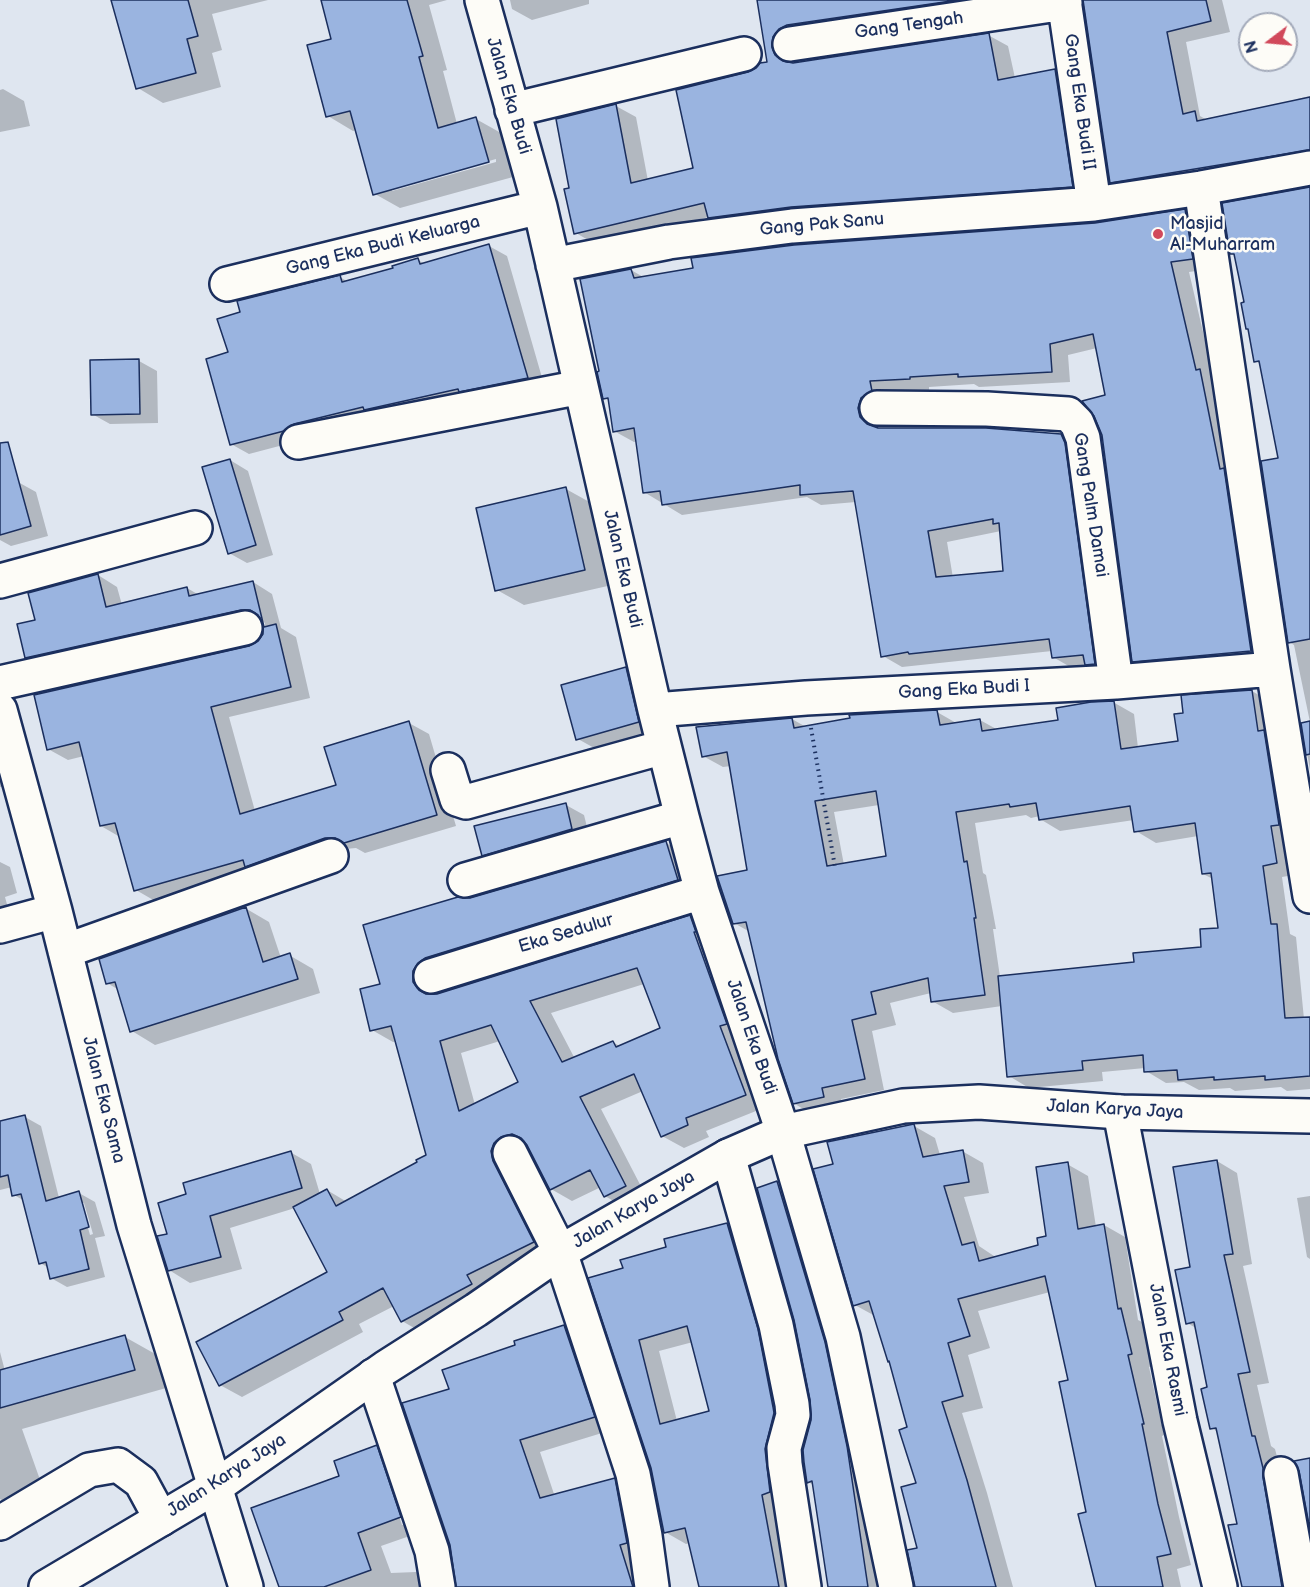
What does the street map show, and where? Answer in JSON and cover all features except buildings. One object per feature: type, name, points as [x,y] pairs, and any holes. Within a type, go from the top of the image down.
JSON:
[{"type":"street","name":"Jalan Eka Budi","points":[[482,0],[540,207],[655,710],[682,817],[702,892],[783,1131],[843,1336],[896,1587]]},
{"type":"street","name":"Gang Tengah","points":[[790,44],[1064,2]]},
{"type":"street","name":"Gang Eka Budi II","points":[[1064,2],[1094,204]]},
{"type":"street","points":[[512,110],[744,54]]},
{"type":"street","name":"Gang Pak Sanu","points":[[553,265],[669,242],[792,226],[1094,204],[1201,188],[1310,168]]},
{"type":"street","points":[[1201,188],[1273,669],[1310,896]]},
{"type":"street","name":"Gang Eka Budi Keluarga","points":[[227,285],[540,207]]},
{"type":"street","points":[[298,442],[581,387]]},
{"type":"street","name":"Gang Palm Damai","points":[[877,408],[987,409],[1068,414],[1077,423],[1083,438],[1116,682]]},
{"type":"street","points":[[0,581],[195,528]]},
{"type":"street","points":[[0,683],[245,628]]},
{"type":"street","name":"Gang Eka Budi I","points":[[655,710],[806,698],[1116,682],[1273,669]]},
{"type":"street","name":"Jalan Eka Sama","points":[[0,710],[55,911],[134,1225],[246,1587]]},
{"type":"street","points":[[448,770],[457,799],[466,802],[664,747]]},
{"type":"street","points":[[465,880],[682,817]]},
{"type":"street","points":[[65,951],[331,856]]},
{"type":"street","name":"Eka Sedulur","points":[[431,976],[702,892]]},
{"type":"street","points":[[0,926],[55,911]]},
{"type":"street","name":"Jalan Karya Jaya","points":[[61,1583],[215,1487],[373,1376],[561,1252],[728,1156],[783,1131],[903,1106],[979,1102],[1120,1112],[1310,1116]]},
{"type":"street","name":"Jalan Eka Rasmi","points":[[1120,1112],[1180,1421],[1220,1587]]},
{"type":"street","points":[[510,1153],[561,1252],[633,1474],[652,1587]]},
{"type":"street","points":[[728,1156],[776,1325],[792,1404],[793,1415],[784,1448],[784,1464],[804,1587]]},
{"type":"street","points":[[373,1376],[432,1551],[438,1587]]},
{"type":"street","points":[[0,1523],[89,1470],[118,1465],[141,1482],[161,1519]]},
{"type":"street","points":[[1281,1474],[1300,1587]]},
{"type":"path","points":[[806,698],[835,867]]},
{"type":"place","name":"Masjid Al-Muharram","points":[[1158,234]]}]
